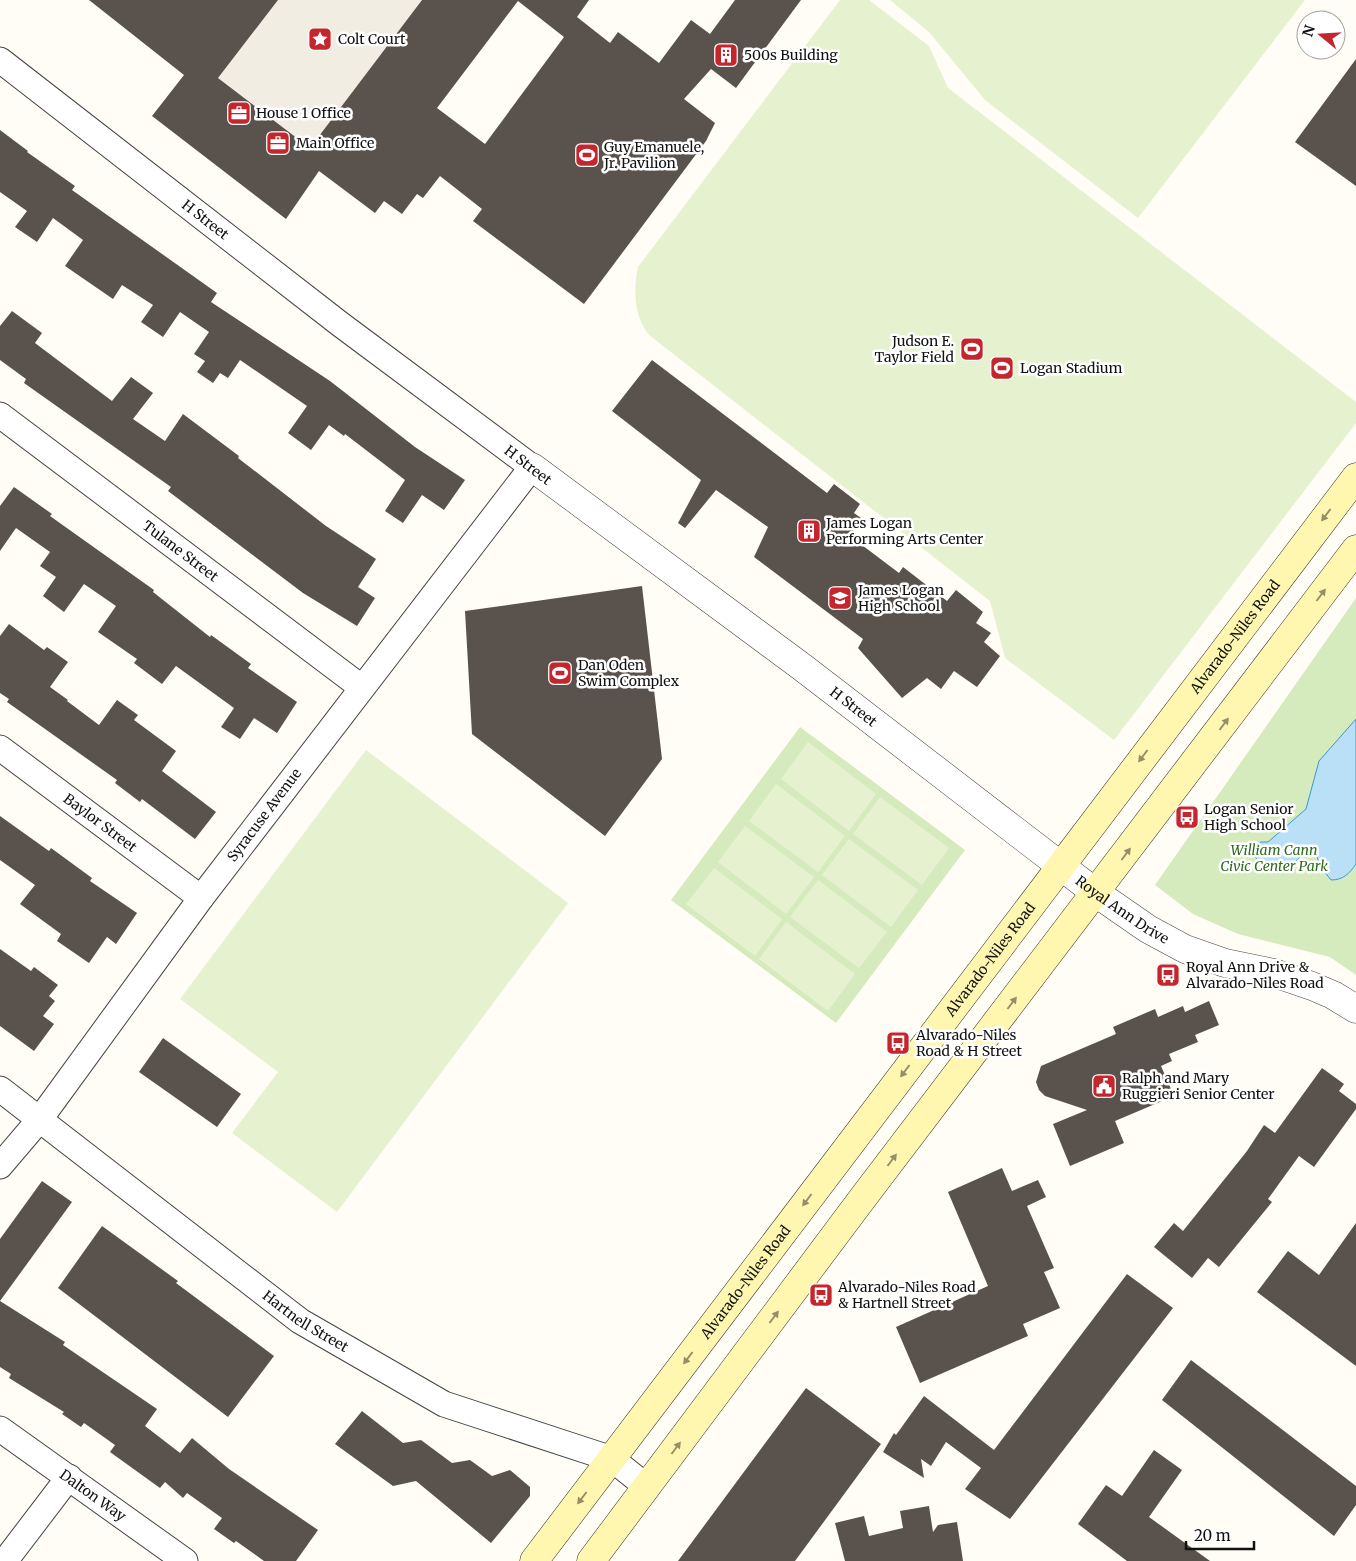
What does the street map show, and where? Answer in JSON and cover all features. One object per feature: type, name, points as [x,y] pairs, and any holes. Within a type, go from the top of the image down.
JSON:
[{"type":"main road","name":"Alvarado-Niles Road","points":[[534,1561],[1356,477]]},
{"type":"main road","points":[[592,1561],[857,1206],[1356,549]]},
{"type":"street","name":"H Street","points":[[0,60],[340,324],[1061,864]]},
{"type":"street","name":"Tulane Street","points":[[0,415],[361,687]]},
{"type":"street","name":"Syracuse Avenue","points":[[0,1166],[40,1119],[201,898],[361,687],[532,467]]},
{"type":"street","name":"Baylor Street","points":[[0,748],[201,898]]},
{"type":"street","name":"Royal Ann Drive","points":[[1061,864],[1096,893],[1148,929],[1185,949],[1225,963],[1274,974],[1312,986],[1356,1009]]},
{"type":"street","name":"Hartnell Street","points":[[0,1089],[308,1325],[444,1404],[612,1459],[647,1487]]},
{"type":"street","name":"Dalton Way","points":[[0,1429],[185,1561]]},
{"type":"street","points":[[5,1561],[69,1477]]},
{"type":"green space","name":"Logan Stadium","points":[[840,0],[869,0],[929,46],[948,88],[1356,402],[1356,423],[1114,740],[1005,658],[990,601],[649,335],[640,320],[635,294],[638,267]]},
{"type":"green space","points":[[890,0],[1305,0],[1138,218],[985,100],[929,32]]},
{"type":"green space","name":"William Cann Civic Center Park","points":[[1356,598],[1356,975],[1330,957],[1238,934],[1193,914],[1155,885]]},
{"type":"green space","points":[[800,727],[965,850],[836,1023],[671,900]]},
{"type":"green space","points":[[808,742],[876,794],[849,831],[781,779]]},
{"type":"green space","points":[[366,750],[568,903],[337,1212],[232,1133],[278,1072],[180,999]]},
{"type":"green space","points":[[776,784],[845,836],[818,872],[749,821]]},
{"type":"green space","points":[[880,797],[949,848],[922,885],[853,834]]},
{"type":"green space","points":[[745,826],[814,877],[786,914],[718,862]]},
{"type":"green space","points":[[849,839],[918,890],[891,927],[822,875]]},
{"type":"green space","points":[[714,868],[782,919],[755,956],[686,904]]},
{"type":"green space","points":[[818,880],[887,932],[859,968],[790,917]]},
{"type":"green space","points":[[786,922],[855,974],[828,1011],[759,959]]},
{"type":"shaded area","name":"Colt Court","points":[[278,0],[422,0],[310,148],[218,78]]},
{"type":"water","points":[[1356,719],[1356,864],[1345,876],[1331,880],[1320,866],[1315,851],[1309,848],[1287,869],[1275,873],[1269,870],[1253,854],[1255,846],[1261,842],[1268,842],[1306,809],[1319,761]]},
{"type":"building","points":[[89,0],[278,0],[218,78],[310,148],[422,0],[589,0],[577,17],[610,43],[618,32],[659,63],[691,20],[710,34],[735,0],[801,0],[736,88],[711,69],[684,99],[715,123],[706,141],[584,304],[473,221],[482,209],[440,176],[423,198],[417,194],[402,214],[384,201],[375,213],[319,171],[286,219],[152,116],[184,75]],"holes":[[[518,1],[564,37],[485,144],[437,108]]]},
{"type":"building","points":[[1356,59],[1356,186],[1295,142]]},
{"type":"building","points":[[0,130],[75,186],[72,190],[217,293],[211,302],[330,381],[415,447],[465,480],[444,510],[422,495],[403,523],[385,511],[405,480],[345,434],[344,436],[329,425],[311,450],[288,433],[307,406],[240,360],[228,378],[220,373],[213,383],[197,372],[205,361],[194,354],[209,332],[180,312],[163,337],[141,322],[153,305],[122,285],[113,299],[65,266],[83,240],[53,218],[37,242],[15,227],[27,211],[0,192]]},
{"type":"building","points":[[12,311],[42,333],[35,343],[112,401],[131,377],[153,393],[133,419],[165,441],[183,414],[326,526],[376,559],[358,587],[375,598],[357,626],[303,593],[168,491],[171,487],[24,383],[26,379],[0,360],[0,326]]},
{"type":"building","name":"James Logan Performing Arts Center","points":[[652,360],[827,493],[834,484],[860,504],[854,513],[861,518],[850,536],[899,573],[903,567],[947,601],[956,590],[983,612],[976,623],[991,633],[984,642],[1000,656],[977,687],[954,671],[941,689],[927,678],[902,698],[858,648],[863,639],[754,557],[768,527],[716,490],[685,528],[678,523],[701,480],[612,411]]},
{"type":"building","points":[[14,487],[52,514],[50,516],[154,590],[153,592],[210,637],[211,635],[251,664],[248,668],[297,702],[277,733],[254,718],[240,739],[221,727],[234,708],[176,666],[162,684],[134,663],[137,659],[98,632],[116,606],[84,584],[64,612],[43,596],[56,577],[40,566],[50,552],[16,528],[0,551],[0,506]]},
{"type":"building","name":"Dan Oden Swim Complex","points":[[642,586],[662,759],[605,836],[472,734],[465,611]]},
{"type":"building","points":[[9,624],[44,650],[47,647],[68,662],[50,687],[67,701],[99,725],[117,700],[138,715],[134,720],[176,751],[162,771],[216,812],[195,839],[142,799],[140,802],[115,783],[117,780],[7,702],[9,699],[0,693],[0,636]]},
{"type":"building","points":[[0,816],[49,851],[51,848],[92,878],[90,881],[137,913],[116,944],[107,937],[89,963],[57,941],[61,934],[20,904],[35,885],[0,860]]},
{"type":"building","points":[[0,949],[31,971],[34,967],[58,985],[49,996],[55,1001],[43,1016],[54,1024],[34,1051],[0,1026]]},
{"type":"building","name":"Ralph and Mary Ruggieri Senior Center","points":[[1209,1001],[1219,1025],[1195,1035],[1198,1042],[1169,1054],[1172,1061],[1161,1066],[1174,1096],[1115,1121],[1124,1143],[1070,1166],[1053,1124],[1087,1110],[1045,1096],[1039,1090],[1036,1082],[1041,1066],[1116,1034],[1113,1027],[1155,1009],[1158,1017],[1183,1006],[1185,1012]]},
{"type":"building","points":[[163,1038],[241,1094],[217,1127],[139,1072]]},
{"type":"building","points":[[1322,1068],[1344,1084],[1339,1091],[1356,1104],[1356,1109],[1314,1167],[1299,1156],[1268,1199],[1272,1202],[1219,1267],[1208,1258],[1192,1278],[1154,1247],[1174,1223],[1183,1231],[1247,1151],[1264,1125],[1275,1133]]},
{"type":"building","points":[[1002,1168],[1012,1191],[1038,1180],[1046,1197],[1027,1206],[1054,1268],[1044,1272],[1060,1308],[1023,1324],[1028,1336],[920,1383],[896,1327],[988,1286],[948,1192]]},
{"type":"building","points":[[42,1181],[72,1202],[0,1301],[0,1239]]},
{"type":"building","points":[[1356,1223],[1356,1366],[1257,1292],[1288,1251],[1319,1275]]},
{"type":"building","points":[[102,1226],[178,1281],[176,1283],[274,1356],[228,1417],[58,1288]]},
{"type":"building","points":[[1127,1274],[1173,1308],[1010,1519],[965,1489],[981,1468],[946,1442],[931,1466],[921,1459],[924,1478],[883,1452],[894,1433],[896,1435],[924,1396],[994,1450]]},
{"type":"building","points":[[0,1301],[65,1342],[63,1345],[157,1409],[145,1426],[180,1453],[192,1438],[229,1469],[318,1530],[296,1561],[264,1561],[236,1541],[234,1543],[214,1529],[222,1518],[187,1493],[183,1498],[165,1482],[160,1488],[110,1452],[115,1445],[84,1423],[81,1427],[62,1414],[64,1412],[9,1378],[11,1374],[0,1367]]},
{"type":"building","points":[[1191,1360],[1356,1486],[1356,1505],[1334,1536],[1162,1400]]},
{"type":"building","points":[[806,1388],[881,1444],[795,1561],[678,1561]]},
{"type":"building","points":[[362,1411],[403,1443],[421,1440],[452,1463],[470,1460],[492,1476],[510,1470],[530,1487],[530,1496],[491,1543],[416,1481],[393,1486],[335,1444]]},
{"type":"building","points":[[1154,1450],[1182,1470],[1149,1517],[1210,1561],[1127,1561],[1078,1524],[1106,1485],[1122,1496]]},
{"type":"building","points":[[929,1506],[933,1532],[938,1525],[957,1522],[963,1561],[845,1561],[835,1523],[864,1516],[869,1536],[903,1528],[900,1511]]},
{"type":"place","name":"Colt Court","points":[[320,39]]},
{"type":"place","name":"500s Building","points":[[726,55]]},
{"type":"place","name":"House 1 Office","points":[[239,113]]},
{"type":"place","name":"Main Office","points":[[278,143]]},
{"type":"place","name":"Guy Emanuele, Jr. Pavilion","points":[[587,155]]},
{"type":"place","name":"Judson E. Taylor Field","points":[[972,349]]},
{"type":"place","name":"Logan Stadium","points":[[1002,368]]},
{"type":"place","name":"James Logan Performing Arts Center","points":[[809,531]]},
{"type":"place","name":"James Logan High School","points":[[840,598]]},
{"type":"place","name":"Dan Oden Swim Complex","points":[[560,673]]},
{"type":"place","name":"Logan Senior High School","points":[[1187,817]]},
{"type":"place","name":"Royal Ann Drive & Alvarado-Niles Road","points":[[1168,975]]},
{"type":"place","name":"Alvarado-Niles Road & H Street","points":[[898,1043]]},
{"type":"place","name":"Ralph and Mary Ruggieri Senior Center","points":[[1104,1086]]},
{"type":"place","name":"Alvarado-Niles Road & Hartnell Street","points":[[821,1295]]}]
